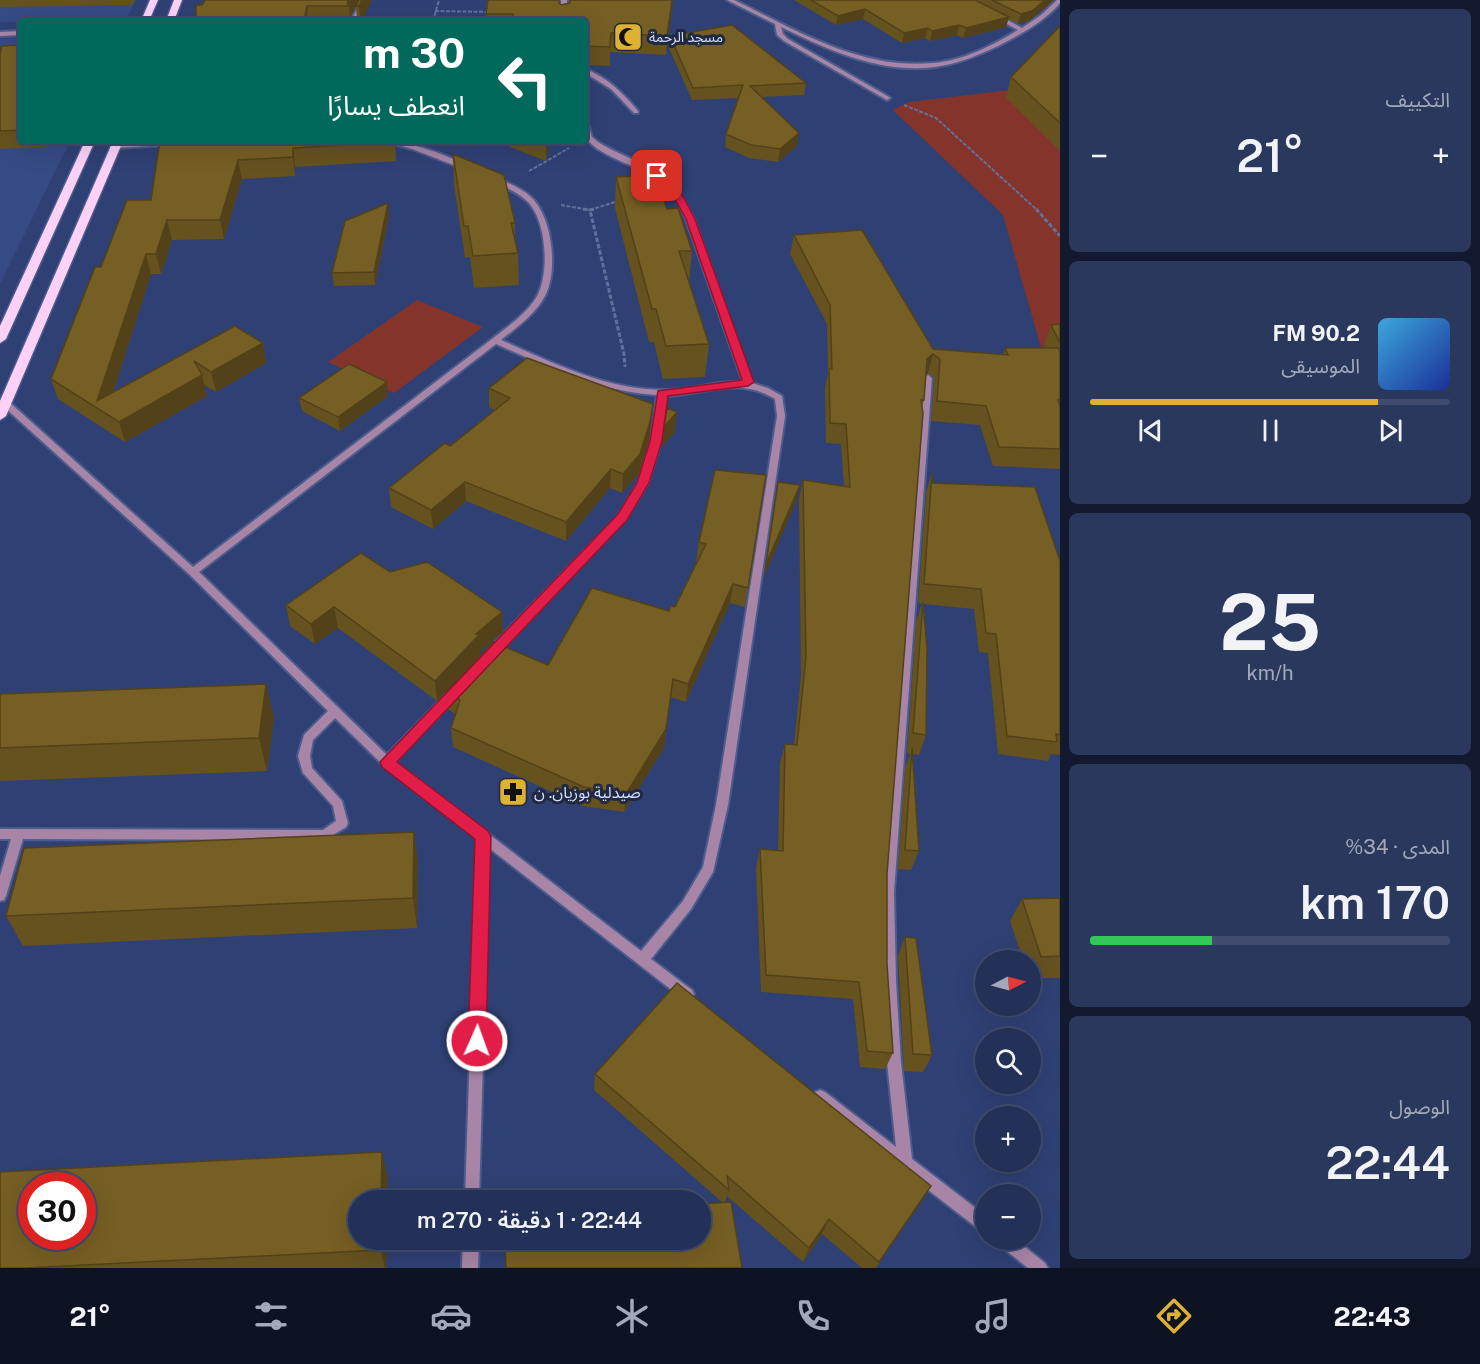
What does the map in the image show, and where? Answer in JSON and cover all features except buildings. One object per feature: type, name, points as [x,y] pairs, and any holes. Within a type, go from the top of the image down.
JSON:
[{"type":"main road","points":[[146,18],[154,0]]},
{"type":"main road","points":[[171,18],[178,0]]},
{"type":"main road","points":[[0,339],[89,144]]},
{"type":"main road","points":[[0,416],[3,403],[117,144]]},
{"type":"street","points":[[355,18],[364,0]]},
{"type":"street","points":[[564,0],[564,18]]},
{"type":"street","points":[[730,0],[855,58],[907,67],[935,66],[964,59],[991,48],[1022,30],[1060,0]]},
{"type":"street","points":[[986,11],[1022,30]]},
{"type":"street","points":[[777,22],[780,34],[786,40],[887,98]]},
{"type":"street","points":[[0,34],[18,33]]},
{"type":"street","points":[[588,72],[603,78],[636,112]]},
{"type":"street","points":[[588,136],[646,168],[669,184],[679,198],[690,219],[748,382]]},
{"type":"street","points":[[400,144],[414,147],[476,172]]},
{"type":"street","points":[[193,572],[495,341],[528,313],[543,292],[550,263],[542,220],[531,201],[506,185],[486,177]]},
{"type":"street","points":[[495,341],[547,364],[627,391],[662,393],[748,382],[768,389],[779,398],[781,416],[722,805],[709,868],[687,905],[643,959]]},
{"type":"street","points":[[905,1163],[894,1062],[889,981],[888,892],[928,378]]},
{"type":"street","points":[[485,661],[623,517],[643,483],[656,441],[662,393]]},
{"type":"street","points":[[3,403],[193,572],[387,762],[699,1003]]},
{"type":"street","points":[[387,762],[460,686]]},
{"type":"street","points":[[0,834],[325,835],[342,823],[338,804],[307,770],[304,756],[308,738],[335,712]]},
{"type":"street","points":[[0,896],[19,834]]},
{"type":"street","points":[[472,1190],[483,836]]},
{"type":"street","points":[[812,1090],[975,1217]]},
{"type":"street","points":[[470,1268],[471,1250]]},
{"type":"street","points":[[1017,1250],[1040,1268]]},
{"type":"path","points":[[434,18],[439,0]]},
{"type":"path","points":[[435,11],[494,12]]},
{"type":"path","points":[[903,105],[936,118],[1038,210],[1060,236]]},
{"type":"path","points":[[506,185],[571,147]]},
{"type":"path","points":[[624,199],[590,210],[624,354],[627,391]]},
{"type":"shaded area","points":[[0,0],[136,0],[127,18],[18,18],[18,22],[0,22]]},
{"type":"shaded area","points":[[18,38],[18,144],[69,144],[0,284],[0,39]]},
{"type":"shaded area","points":[[1060,84],[1060,364],[1043,354],[1003,215],[893,110],[909,102]]},
{"type":"shaded area","points":[[417,300],[483,327],[394,393],[328,362]]},
{"type":"place","name":"مسجد الرحمة","points":[[628,37]]},
{"type":"place","name":"صيدلية بوزيان. ن","points":[[513,792]]},
{"type":"route","points":[[477,1041],[483,836],[387,762],[623,517],[643,483],[656,441],[662,393],[748,382],[690,219],[669,184],[657,176]]}]
